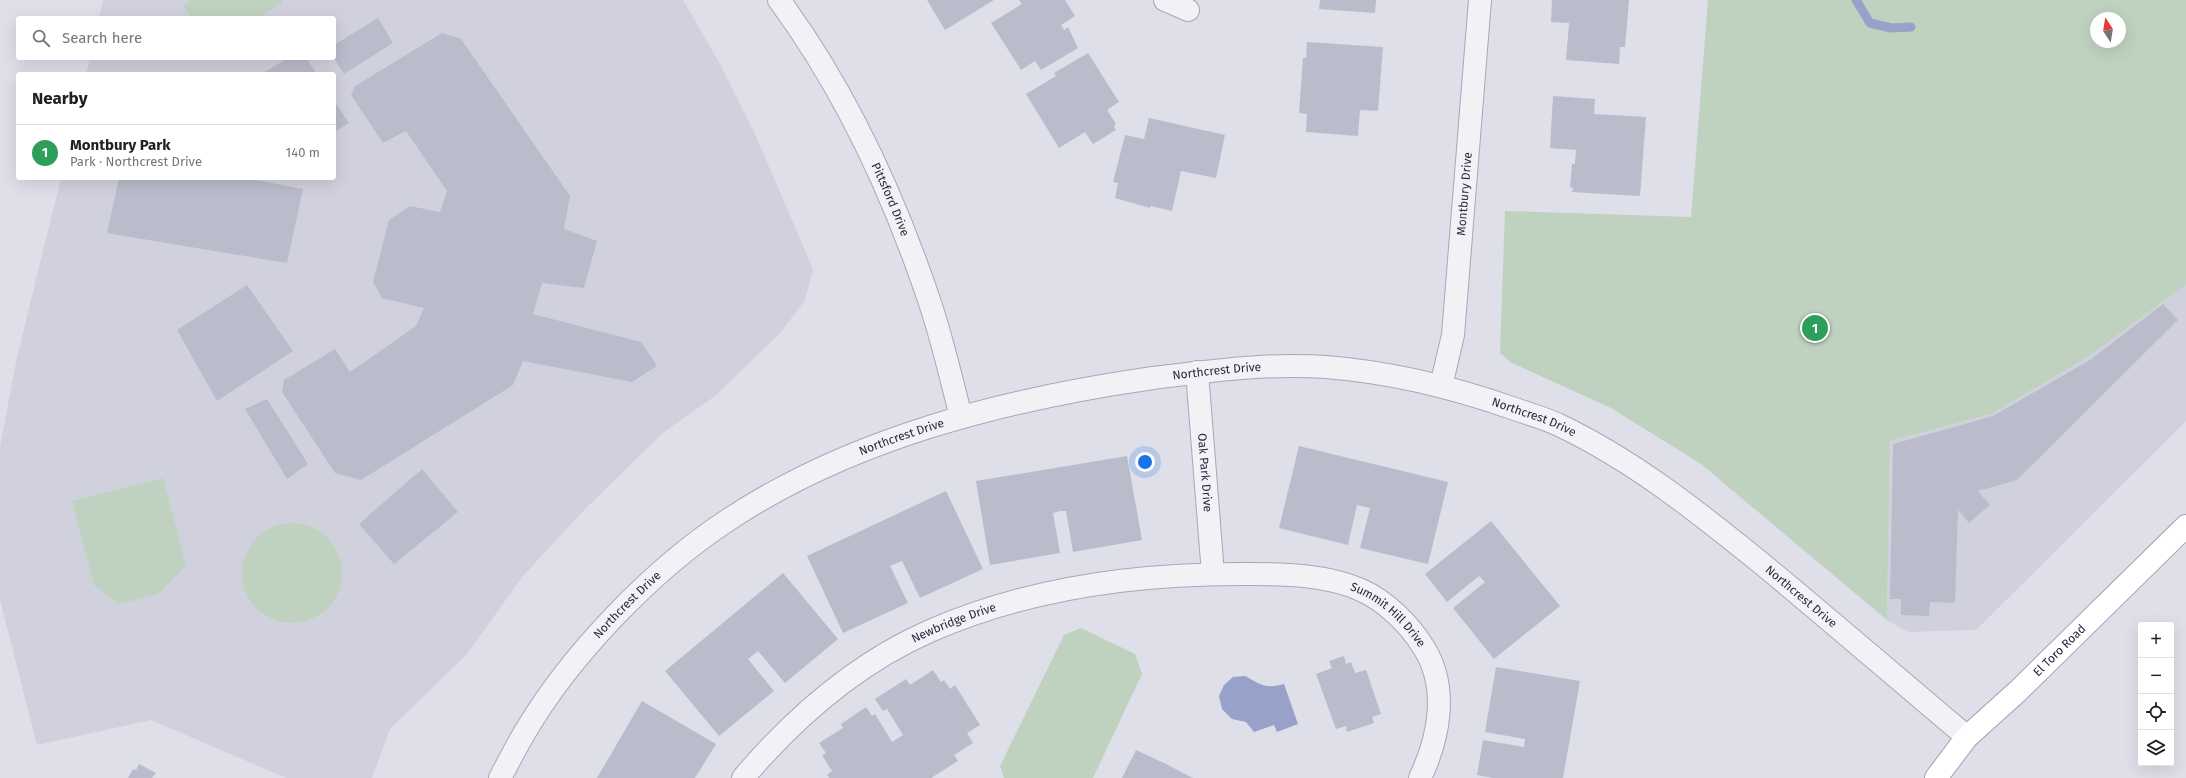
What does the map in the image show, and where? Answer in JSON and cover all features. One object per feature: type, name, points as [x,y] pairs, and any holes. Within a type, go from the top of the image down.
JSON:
[{"type":"main road","name":"El Toro Road","points":[[1936,778],[1967,737],[2018,692],[2186,526]]},
{"type":"street","name":"Pittsford Drive","points":[[779,0],[831,77],[855,120],[893,203],[929,301],[961,417]]},
{"type":"street","points":[[1165,0],[1188,10]]},
{"type":"street","name":"Montbury Drive","points":[[1441,386],[1453,335],[1480,0]]},
{"type":"street","name":"Northcrest Drive","points":[[500,778],[526,730],[565,675],[612,620],[670,564],[728,520],[789,486],[872,445],[961,417],[1104,385],[1238,368],[1327,367],[1391,376],[1441,386],[1557,424],[1619,457],[1714,525],[1967,737]]},
{"type":"street","name":"Oak Park Drive","points":[[1197,372],[1213,574]]},
{"type":"street","name":"Newbridge Drive","points":[[743,778],[772,743],[828,695],[861,669],[896,648],[928,632],[990,608],[1033,596],[1079,586],[1213,574]]},
{"type":"street","name":"Summit Hill Drive","points":[[1213,574],[1275,574],[1306,577],[1355,588],[1381,602],[1416,635],[1434,669],[1439,691],[1439,714],[1436,739],[1420,778]]},
{"type":"shaded area","points":[[103,0],[683,0],[719,62],[754,132],[813,269],[805,300],[781,332],[715,396],[664,432],[586,508],[523,576],[467,654],[390,729],[372,778],[286,778],[151,720],[37,745],[0,600],[0,447],[17,357],[61,180],[336,180],[336,72],[86,72],[90,60],[336,60],[336,16],[99,16]]},
{"type":"shaded area","points":[[2186,285],[2186,421],[1976,630],[1908,632],[1887,620],[1890,441],[1991,414],[2088,357]]},
{"type":"green space","points":[[191,0],[282,0],[283,2],[260,16],[190,16],[183,5]]},
{"type":"green space","points":[[1708,0],[2186,0],[2186,285],[2088,357],[1991,414],[1890,441],[1887,620],[1701,464],[1611,408],[1510,362],[1500,353],[1505,211],[1691,217]]},
{"type":"green space","points":[[163,478],[186,565],[158,594],[120,604],[94,585],[72,501]]},
{"type":"green space","points":[[292,523],[311,527],[327,538],[338,554],[342,573],[338,592],[327,608],[311,619],[292,623],[273,619],[257,608],[246,592],[242,573],[246,554],[257,538],[273,527]]},
{"type":"green space","points":[[1081,628],[1135,654],[1142,674],[1093,778],[1004,778],[1000,766],[1064,635]]},
{"type":"water","points":[[1245,676],[1255,682],[1267,686],[1284,684],[1298,724],[1277,732],[1274,725],[1254,732],[1246,722],[1232,719],[1222,709],[1219,696],[1224,685],[1233,677]]},
{"type":"building","points":[[927,0],[994,0],[945,30]]},
{"type":"building","points":[[1019,0],[1065,0],[1075,16],[1061,25],[1064,30],[1068,27],[1078,48],[1041,70],[1035,61],[1021,70],[991,23],[1022,4]]},
{"type":"building","points":[[1320,0],[1376,0],[1375,13],[1319,9]]},
{"type":"building","points":[[1552,0],[1629,0],[1625,47],[1620,47],[1619,64],[1566,60],[1569,23],[1551,22]]},
{"type":"building","points":[[378,18],[393,43],[344,74],[335,60],[336,44]]},
{"type":"building","points":[[442,33],[461,39],[570,196],[564,229],[597,241],[584,288],[542,283],[533,314],[641,342],[657,366],[632,382],[523,361],[513,385],[361,480],[335,473],[282,392],[284,380],[335,349],[350,372],[416,326],[424,308],[382,298],[373,282],[389,220],[410,206],[440,212],[447,191],[406,131],[383,143],[351,95],[355,86]]},
{"type":"building","points":[[1307,42],[1383,47],[1378,111],[1360,110],[1358,136],[1306,132],[1307,114],[1299,113],[1303,58],[1306,58]]},
{"type":"building","points":[[1088,53],[1119,102],[1107,110],[1116,124],[1114,126],[1116,130],[1093,144],[1085,132],[1059,148],[1026,94],[1056,76],[1054,73]]},
{"type":"building","points":[[285,60],[307,60],[316,72],[264,72]]},
{"type":"building","points":[[1553,96],[1595,99],[1594,114],[1646,117],[1640,196],[1572,192],[1573,188],[1570,187],[1572,164],[1575,164],[1576,150],[1550,148]]},
{"type":"building","points":[[336,104],[349,123],[336,131]]},
{"type":"building","points":[[1149,118],[1225,135],[1216,178],[1181,171],[1172,211],[1151,206],[1150,208],[1115,198],[1118,183],[1113,182],[1125,135],[1144,139]]},
{"type":"building","points":[[119,180],[256,180],[303,189],[287,263],[107,233]]},
{"type":"building","points":[[247,285],[293,351],[217,401],[177,330]]},
{"type":"building","points":[[2163,304],[2178,320],[2017,480],[1978,491],[1990,505],[1969,523],[1958,510],[1955,603],[1930,602],[1929,616],[1901,615],[1901,599],[1890,599],[1893,444],[1993,416],[2090,360]]},
{"type":"building","points":[[267,399],[308,464],[287,479],[245,409]]},
{"type":"building","points":[[1299,446],[1448,482],[1428,564],[1360,548],[1370,508],[1357,505],[1348,545],[1279,528]]},
{"type":"building","points":[[1127,456],[1142,540],[1073,552],[1066,511],[1060,511],[1053,513],[1060,553],[990,565],[976,481]]},
{"type":"building","points":[[422,469],[458,512],[394,564],[359,524]]},
{"type":"building","points":[[946,491],[983,569],[920,598],[902,561],[890,566],[908,603],[843,633],[807,556]]},
{"type":"building","points":[[1491,521],[1560,606],[1494,659],[1453,608],[1485,582],[1479,576],[1447,602],[1425,574]]},
{"type":"building","points":[[783,573],[838,639],[785,683],[758,651],[748,659],[774,691],[719,736],[665,671]]},
{"type":"building","points":[[1344,656],[1346,664],[1351,662],[1355,673],[1366,670],[1381,714],[1372,717],[1374,723],[1347,732],[1346,726],[1336,729],[1316,674],[1332,668],[1329,661]]},
{"type":"building","points":[[1496,667],[1580,681],[1563,778],[1493,778],[1477,775],[1483,740],[1524,747],[1525,739],[1485,732]]},
{"type":"building","points":[[933,670],[941,682],[944,680],[950,689],[955,685],[980,725],[967,733],[973,743],[954,755],[958,761],[931,778],[829,778],[827,775],[832,771],[822,755],[826,753],[819,743],[843,728],[841,724],[866,707],[872,716],[875,714],[892,742],[903,735],[887,709],[883,711],[875,699],[906,679],[910,685]]},
{"type":"building","points":[[642,701],[716,744],[695,778],[597,778]]},
{"type":"building","points":[[1136,750],[1166,764],[1193,778],[1122,778]]},
{"type":"building","points":[[139,764],[156,773],[152,778],[128,778],[133,769],[136,770]]},
{"type":"waterway","points":[[1856,0],[1870,23],[1891,28],[1911,27]]},
{"type":"place","name":"Montbury Park","points":[[1815,328]]}]
